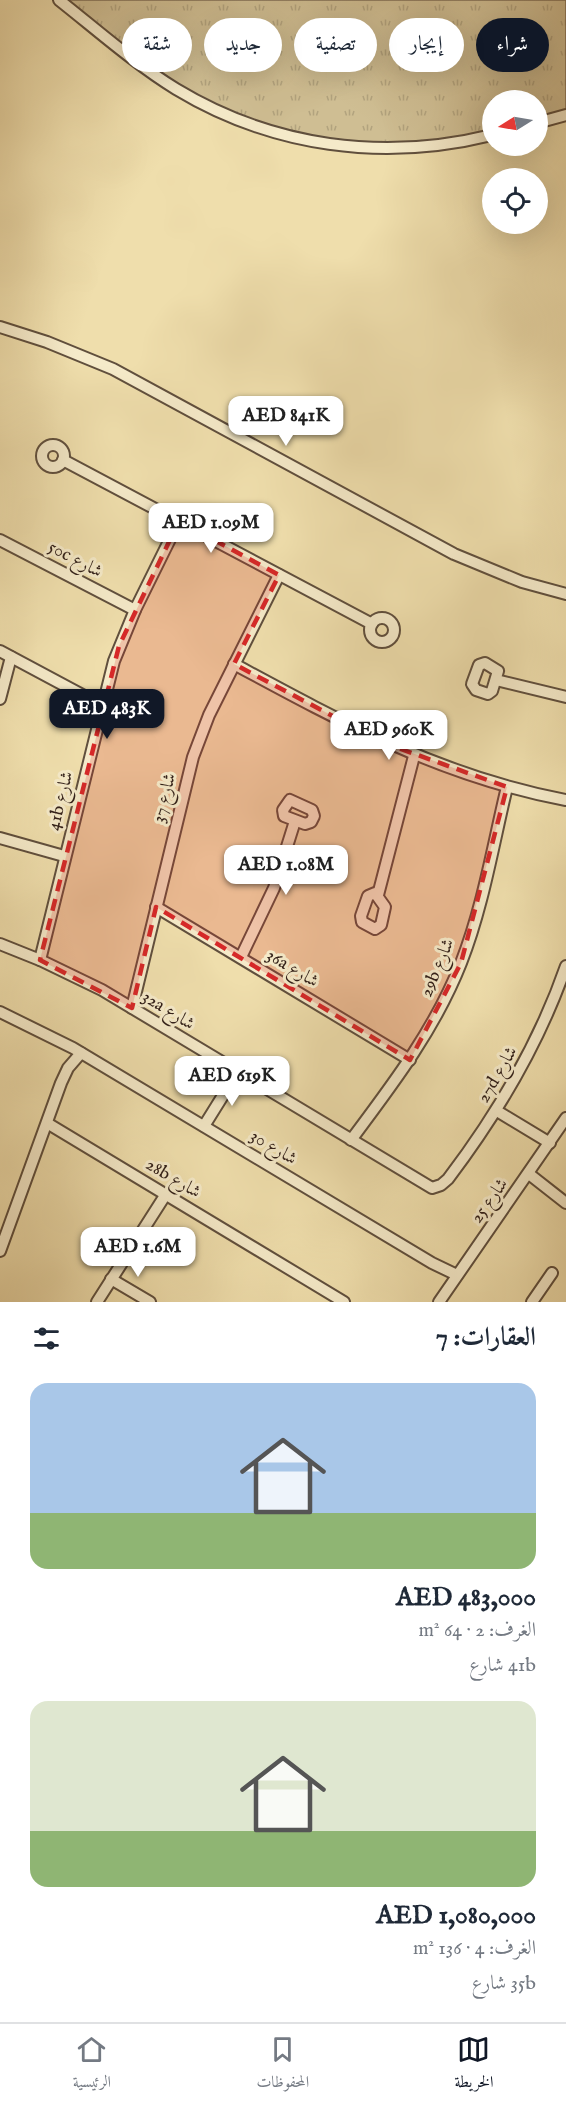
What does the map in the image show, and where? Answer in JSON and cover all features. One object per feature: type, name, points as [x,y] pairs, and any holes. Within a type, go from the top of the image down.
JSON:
[{"type":"street","points":[[59,0],[174,87],[225,115],[270,131],[335,146],[393,149],[429,147],[482,137]]},
{"type":"street","points":[[548,120],[566,115]]},
{"type":"street","points":[[0,327],[47,342],[113,369],[454,554],[522,582],[566,594]]},
{"type":"street","points":[[63,460],[372,624]]},
{"type":"street","name":"41b شارع","points":[[40,960],[101,705],[114,661],[135,610],[179,521]]},
{"type":"street","name":"50c شارع","points":[[0,540],[135,610]]},
{"type":"street","name":"شارع 37","points":[[132,1008],[186,779],[209,716],[279,575]]},
{"type":"street","points":[[0,651],[101,705]]},
{"type":"street","points":[[0,699],[11,657]]},
{"type":"street","points":[[234,664],[338,720],[414,756],[507,787],[566,800]]},
{"type":"street","points":[[496,680],[566,697]]},
{"type":"street","points":[[378,895],[414,756]]},
{"type":"street","name":"29b شارع","points":[[351,1140],[410,1060],[461,963],[479,905],[507,787]]},
{"type":"street","points":[[241,957],[274,888],[295,821]]},
{"type":"street","points":[[0,838],[64,856]]},
{"type":"street","name":"36a شارع","points":[[156,907],[410,1060]]},
{"type":"street","name":"32a شارع","points":[[0,944],[40,960],[132,1008],[423,1185],[436,1187]]},
{"type":"street","name":"27d شارع","points":[[436,1187],[448,1179],[497,1111],[542,1028],[566,966]]},
{"type":"street","name":"شارع 30","points":[[0,1012],[77,1050],[456,1277]]},
{"type":"street","points":[[0,1251],[61,1083],[77,1050]]},
{"type":"street","points":[[204,1126],[237,1073]]},
{"type":"street","points":[[497,1111],[550,1143]]},
{"type":"street","name":"شارع 25","points":[[439,1302],[530,1174],[566,1118]]},
{"type":"street","name":"28b شارع","points":[[46,1123],[344,1302]]},
{"type":"street","points":[[530,1174],[566,1203]]},
{"type":"street","points":[[97,1302],[166,1194]]},
{"type":"street","points":[[532,1302],[552,1273]]},
{"type":"street","points":[[111,1279],[150,1302]]},
{"type":"highlighted area","points":[[179,521],[279,575],[234,664],[384,743],[507,787],[461,963],[410,1060],[156,907],[132,1008],[40,960],[119,646]]},
{"type":"green space","points":[[62,0],[566,0],[566,110],[548,116],[548,90],[482,90],[482,135],[430,144],[333,144],[216,109],[160,72],[192,72],[192,18],[122,18],[122,47]]}]
